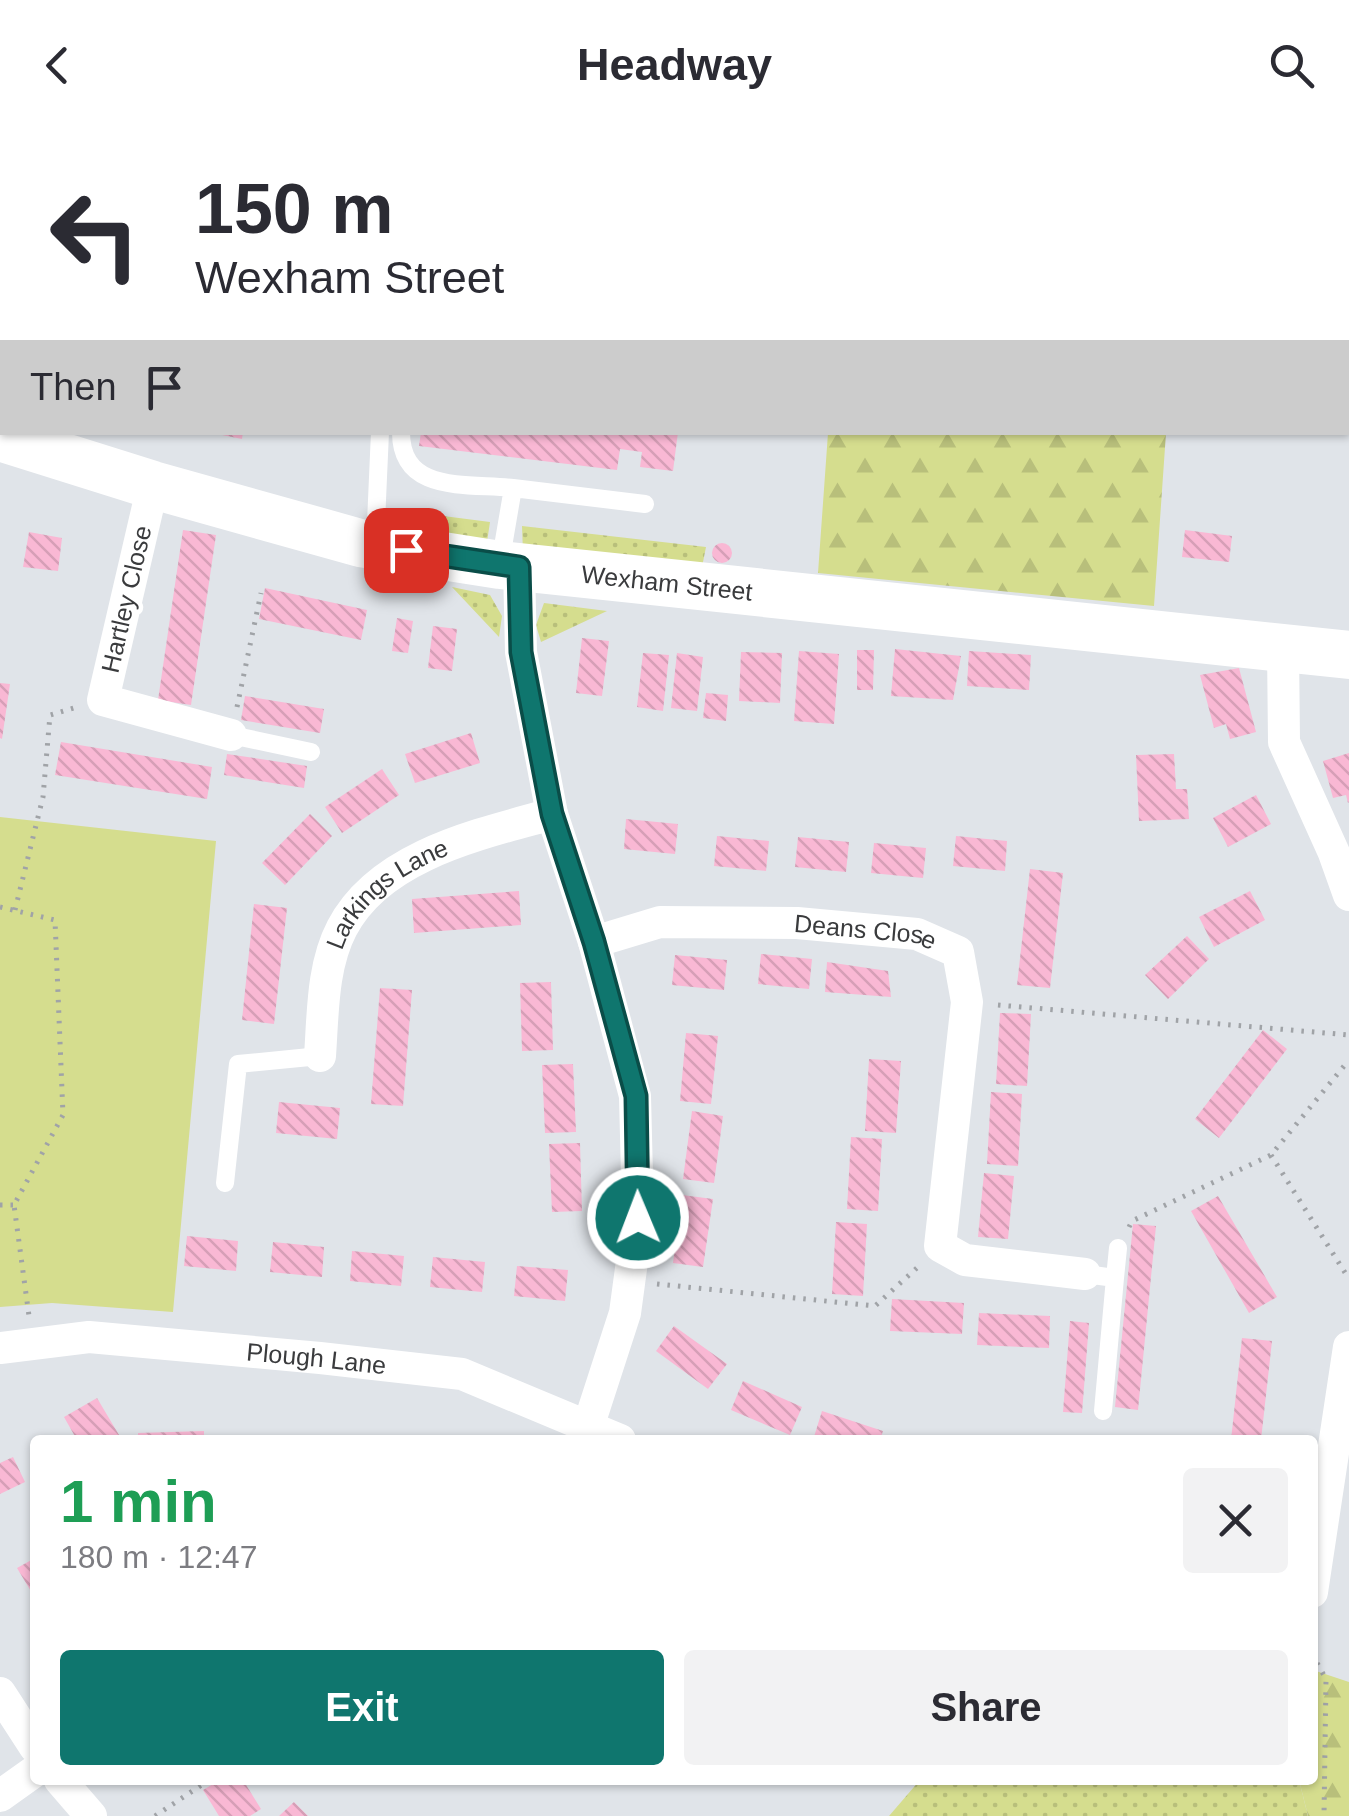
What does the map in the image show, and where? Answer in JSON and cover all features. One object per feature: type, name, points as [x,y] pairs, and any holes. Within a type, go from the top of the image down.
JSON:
[{"type":"street","name":"Wexham Street","points":[[0,438],[375,546],[510,566],[1349,655]]},
{"type":"street","name":"Hartley Close","points":[[153,485],[102,700],[231,735]]},
{"type":"street","points":[[510,566],[521,652],[552,814],[594,942],[636,1096],[638,1218],[625,1313],[588,1426]]},
{"type":"street","points":[[1283,648],[1284,742],[1334,852],[1349,895]]},
{"type":"street","name":"Larkings Lane","points":[[320,1056],[326,982],[342,928],[371,889],[422,857],[490,831],[552,814]]},
{"type":"street","name":"Deans Close","points":[[594,942],[660,922],[798,923],[917,934],[958,952],[967,1002],[940,1246]]},
{"type":"street","points":[[940,1246],[965,1260],[1100,1276]]},
{"type":"street","name":"Plough Lane","points":[[16,1346],[89,1337],[462,1374],[609,1435]]},
{"type":"street","points":[[1318,1552],[1349,1347]]},
{"type":"street","points":[[0,1693],[30,1739]]},
{"type":"street","points":[[0,1796],[30,1774]]},
{"type":"street","points":[[64,1785],[90,1816]]},
{"type":"lane","points":[[375,546],[380,435]]},
{"type":"lane","points":[[402,435],[401,449],[410,468],[423,479],[645,504]]},
{"type":"lane","points":[[510,566],[512,488]]},
{"type":"lane","points":[[231,735],[311,752]]},
{"type":"lane","points":[[225,1183],[238,1064],[320,1056]]},
{"type":"lane","points":[[1104,1411],[1100,1276],[1118,1248]]},
{"type":"path","points":[[231,735],[261,593]]},
{"type":"path","points":[[15,910],[43,798],[50,716],[102,700]]},
{"type":"path","points":[[0,907],[55,920],[63,1114],[14,1205],[16,1346]]},
{"type":"path","points":[[967,1002],[1349,1035]]},
{"type":"path","points":[[1118,1248],[1132,1221],[1271,1155],[1349,1060]]},
{"type":"path","points":[[1271,1155],[1349,1279]]},
{"type":"path","points":[[0,1206],[14,1205]]},
{"type":"path","points":[[629,1280],[875,1306],[940,1246]]},
{"type":"path","points":[[1318,1665],[1326,1679],[1324,1816]]},
{"type":"path","points":[[155,1816],[202,1785]]},
{"type":"green space","points":[[828,435],[1166,435],[1154,606],[818,573]]},
{"type":"green space","points":[[389,509],[490,522],[487,542],[384,536]]},
{"type":"green space","points":[[522,526],[706,547],[701,572],[523,553]]},
{"type":"green space","points":[[452,587],[490,595],[502,616],[499,637]]},
{"type":"green space","points":[[544,603],[607,611],[541,642],[536,625]]},
{"type":"green space","points":[[0,817],[216,841],[173,1312],[52,1303],[0,1307]]},
{"type":"green space","points":[[1318,1672],[1349,1682],[1349,1816],[1308,1816],[1300,1785],[1318,1785]]},
{"type":"green space","points":[[916,1785],[1300,1785],[1308,1816],[889,1816]]},
{"type":"building","points":[[421,435],[678,435],[673,471],[640,467],[642,452],[620,449],[617,470],[419,446]]},
{"type":"building","points":[[183,530],[216,535],[191,705],[158,700]]},
{"type":"building","points":[[1185,530],[1232,536],[1229,562],[1182,557]]},
{"type":"building","points":[[29,532],[62,538],[58,571],[23,567]]},
{"type":"building","points":[[722,543],[732,553],[722,563],[712,553]]},
{"type":"building","points":[[265,588],[367,610],[361,640],[259,619]]},
{"type":"building","points":[[397,618],[413,621],[408,653],[392,651]]},
{"type":"building","points":[[433,626],[457,629],[452,671],[428,668]]},
{"type":"building","points":[[582,638],[609,641],[602,696],[576,693]]},
{"type":"building","points":[[895,649],[961,656],[953,700],[891,696]]},
{"type":"building","points":[[857,650],[874,650],[873,690],[857,690]]},
{"type":"building","points":[[799,651],[839,654],[834,724],[794,721]]},
{"type":"building","points":[[969,651],[1031,655],[1029,690],[967,686]]},
{"type":"building","points":[[741,652],[782,653],[780,703],[739,701]]},
{"type":"building","points":[[643,653],[669,655],[663,711],[637,707]]},
{"type":"building","points":[[677,653],[703,657],[697,711],[671,708]]},
{"type":"building","points":[[1239,668],[1256,732],[1230,739],[1226,724],[1214,728],[1200,675]]},
{"type":"building","points":[[0,683],[10,684],[2,739],[0,738]]},
{"type":"building","points":[[706,693],[728,695],[726,721],[703,718]]},
{"type":"building","points":[[245,696],[324,709],[320,733],[241,720]]},
{"type":"building","points":[[471,733],[480,763],[415,783],[405,754]]},
{"type":"building","points":[[61,742],[212,767],[207,799],[55,775]]},
{"type":"building","points":[[1349,753],[1348,803],[1346,795],[1333,798],[1323,761]]},
{"type":"building","points":[[227,754],[307,766],[304,788],[224,775]]},
{"type":"building","points":[[1174,754],[1176,789],[1187,789],[1189,819],[1139,821],[1136,755]]},
{"type":"building","points":[[382,769],[399,795],[342,833],[325,807]]},
{"type":"building","points":[[1256,795],[1271,824],[1228,847],[1213,818]]},
{"type":"building","points":[[310,814],[332,836],[285,885],[262,863]]},
{"type":"building","points":[[626,819],[678,824],[675,854],[624,849]]},
{"type":"building","points":[[717,836],[769,841],[766,871],[714,866]]},
{"type":"building","points":[[956,836],[1007,841],[1005,871],[953,866]]},
{"type":"building","points":[[798,837],[849,842],[846,872],[795,867]]},
{"type":"building","points":[[874,843],[926,848],[923,878],[871,873]]},
{"type":"building","points":[[1030,869],[1063,873],[1050,988],[1017,985]]},
{"type":"building","points":[[519,891],[521,925],[414,933],[412,899]]},
{"type":"building","points":[[1250,891],[1265,920],[1214,947],[1199,917]]},
{"type":"building","points":[[254,904],[287,908],[274,1024],[242,1020]]},
{"type":"building","points":[[1187,936],[1209,959],[1168,999],[1145,975]]},
{"type":"building","points":[[761,954],[812,959],[809,989],[758,984]]},
{"type":"building","points":[[675,955],[727,960],[724,990],[672,985]]},
{"type":"building","points":[[827,962],[888,971],[891,997],[825,992]]},
{"type":"building","points":[[551,982],[553,1050],[522,1051],[520,983]]},
{"type":"building","points":[[380,988],[412,990],[403,1106],[371,1104]]},
{"type":"building","points":[[1000,1013],[1031,1014],[1027,1086],[996,1084]]},
{"type":"building","points":[[1263,1030],[1287,1049],[1219,1138],[1195,1119]]},
{"type":"building","points":[[686,1033],[718,1036],[711,1104],[680,1101]]},
{"type":"building","points":[[869,1059],[901,1061],[896,1133],[865,1131]]},
{"type":"building","points":[[573,1064],[576,1132],[545,1133],[542,1065]]},
{"type":"building","points":[[991,1092],[1022,1094],[1018,1166],[987,1164]]},
{"type":"building","points":[[279,1102],[340,1108],[337,1139],[276,1133]]},
{"type":"building","points":[[692,1111],[723,1116],[714,1183],[683,1179]]},
{"type":"building","points":[[851,1137],[882,1139],[878,1211],[847,1209]]},
{"type":"building","points":[[580,1143],[582,1211],[552,1212],[549,1144]]},
{"type":"building","points":[[984,1173],[1014,1176],[1008,1239],[978,1237]]},
{"type":"building","points":[[682,1195],[713,1199],[703,1267],[673,1263]]},
{"type":"building","points":[[1218,1196],[1277,1297],[1249,1313],[1191,1211]]},
{"type":"building","points":[[836,1222],[867,1224],[863,1296],[832,1294]]},
{"type":"building","points":[[1133,1224],[1156,1226],[1138,1410],[1115,1407]]},
{"type":"building","points":[[187,1236],[238,1241],[236,1271],[184,1266]]},
{"type":"building","points":[[273,1242],[324,1247],[322,1277],[270,1272]]},
{"type":"building","points":[[352,1251],[404,1256],[401,1286],[350,1281]]},
{"type":"building","points":[[433,1257],[485,1262],[482,1292],[430,1287]]},
{"type":"building","points":[[517,1266],[568,1270],[565,1301],[514,1296]]},
{"type":"building","points":[[892,1299],[964,1303],[962,1334],[890,1331]]},
{"type":"building","points":[[979,1313],[1050,1316],[1049,1348],[977,1345]]},
{"type":"building","points":[[1070,1321],[1089,1323],[1082,1413],[1063,1412]]},
{"type":"building","points":[[674,1326],[727,1364],[708,1389],[656,1351]]},
{"type":"building","points":[[1242,1338],[1272,1341],[1262,1435],[1232,1435]]},
{"type":"building","points":[[743,1381],[802,1407],[790,1435],[731,1410]]},
{"type":"building","points":[[97,1398],[119,1435],[74,1435],[64,1417]]},
{"type":"building","points":[[822,1411],[883,1431],[882,1435],[815,1435]]},
{"type":"building","points":[[204,1431],[204,1435],[138,1435]]},
{"type":"building","points":[[13,1457],[25,1482],[0,1494],[0,1463]]},
{"type":"building","points":[[30,1561],[30,1590],[17,1568]]},
{"type":"building","points":[[212,1785],[246,1785],[261,1809],[250,1816],[219,1816],[203,1790]]},
{"type":"building","points":[[294,1802],[308,1816],[279,1816]]},
{"type":"route","points":[[406,550],[519,567],[521,652],[552,814],[594,942],[636,1096],[638,1218]]}]
